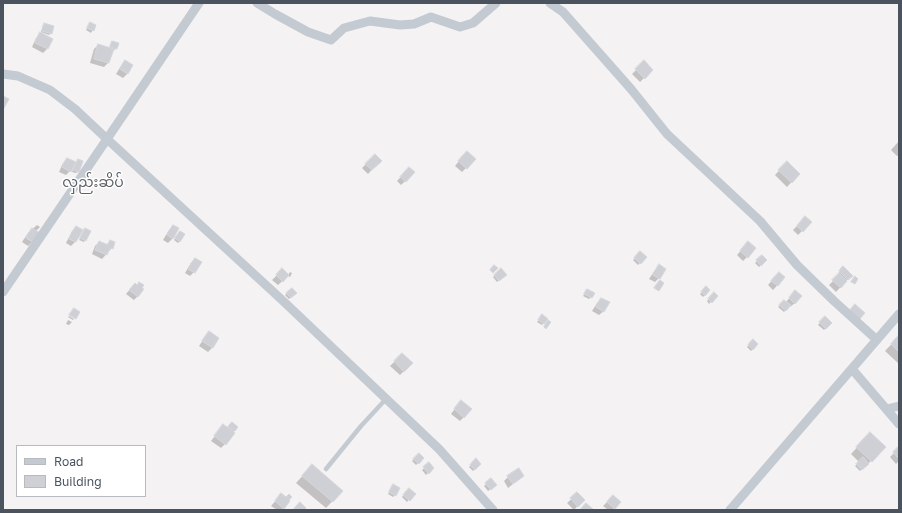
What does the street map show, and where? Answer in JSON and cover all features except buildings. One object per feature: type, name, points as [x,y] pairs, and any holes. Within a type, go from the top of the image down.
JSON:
[{"type":"street","points":[[3,292],[199,3]]},
{"type":"street","points":[[257,3],[308,32],[330,40],[344,28],[370,21],[414,24],[431,17],[460,27],[473,23],[496,3]]},
{"type":"street","points":[[550,3],[563,12],[631,89],[667,134],[760,221],[797,265],[877,340]]},
{"type":"street","points":[[3,74],[18,76],[50,90],[75,109],[275,293],[386,399],[439,450],[493,510]]},
{"type":"street","points":[[730,510],[899,314]]},
{"type":"street","points":[[852,369],[899,424]]},
{"type":"street","points":[[887,409],[899,406]]},
{"type":"lane","points":[[326,469],[361,426],[386,399]]},
{"type":"district","name":"လှည်းဆိပ်","points":[[93,183]]}]
